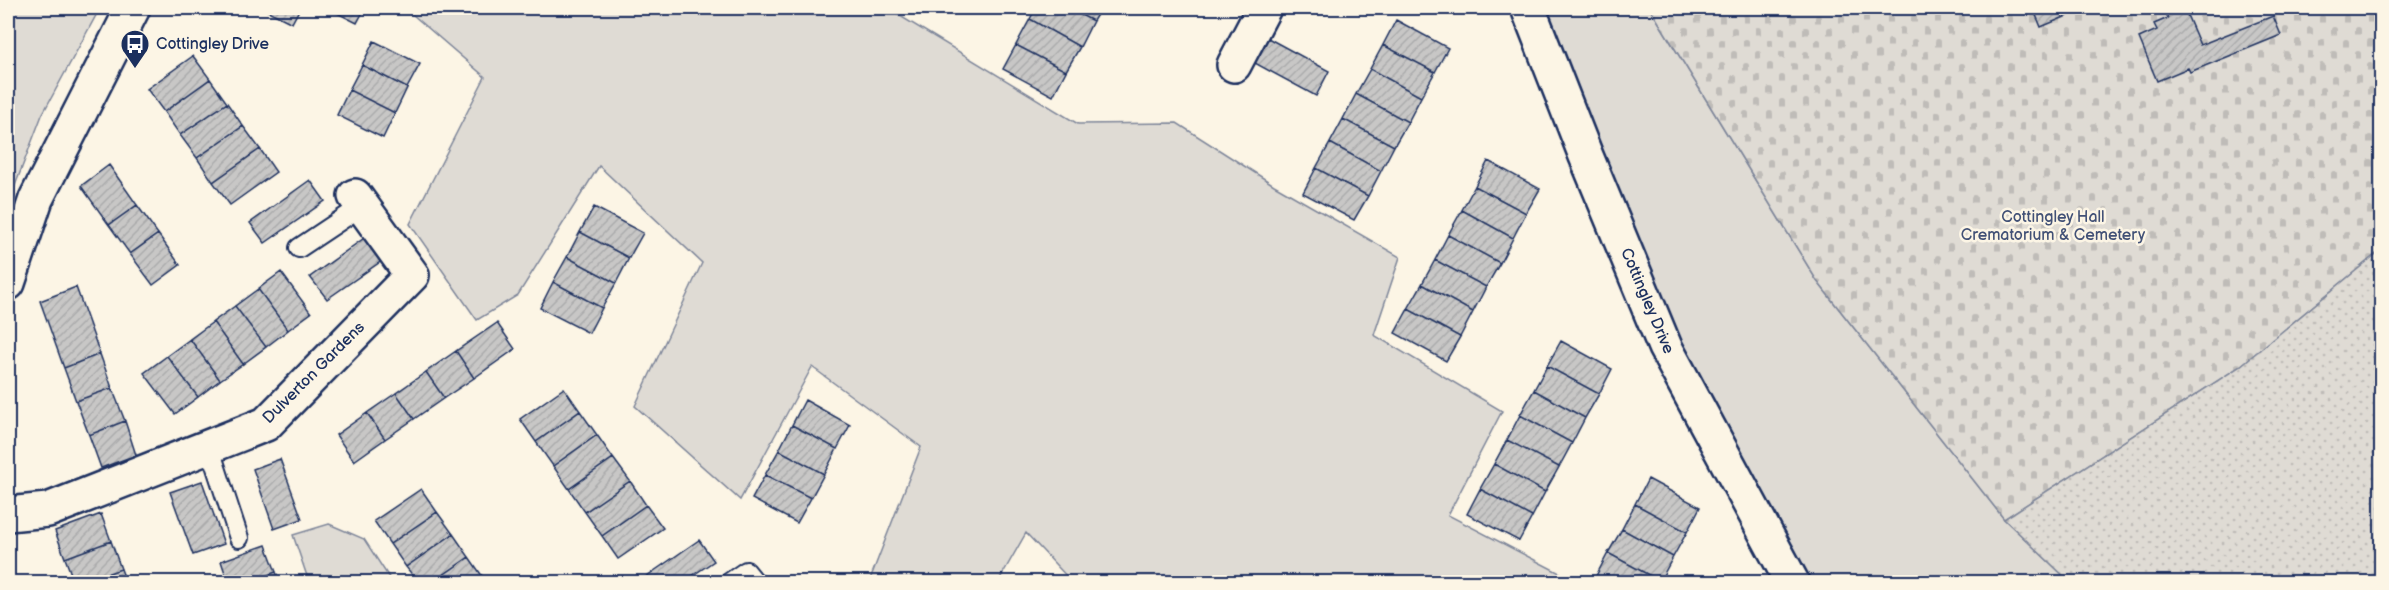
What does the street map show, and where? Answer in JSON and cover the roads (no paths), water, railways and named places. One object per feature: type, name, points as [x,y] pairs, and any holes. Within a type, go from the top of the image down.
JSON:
[{"type":"street","points":[[8,283],[36,200],[133,8]]},
{"type":"street","points":[[1234,65],[1264,8]]},
{"type":"street","name":"Cottingley Drive","points":[[1528,8],[1665,347],[1792,582]]},
{"type":"street","name":"Dulverton Gardens","points":[[8,514],[48,510],[266,424],[412,275],[358,201]]},
{"type":"lane","points":[[299,248],[358,201]]},
{"type":"lane","points":[[209,446],[239,538]]},
{"type":"lane","points":[[730,582],[747,570],[755,582]]},
{"type":"place","name":"Cottingley Drive","points":[[135,70]]},
{"type":"park label","name":"Cottingley Hall Crematorium & Cemetery","points":[[2053,226]]}]
